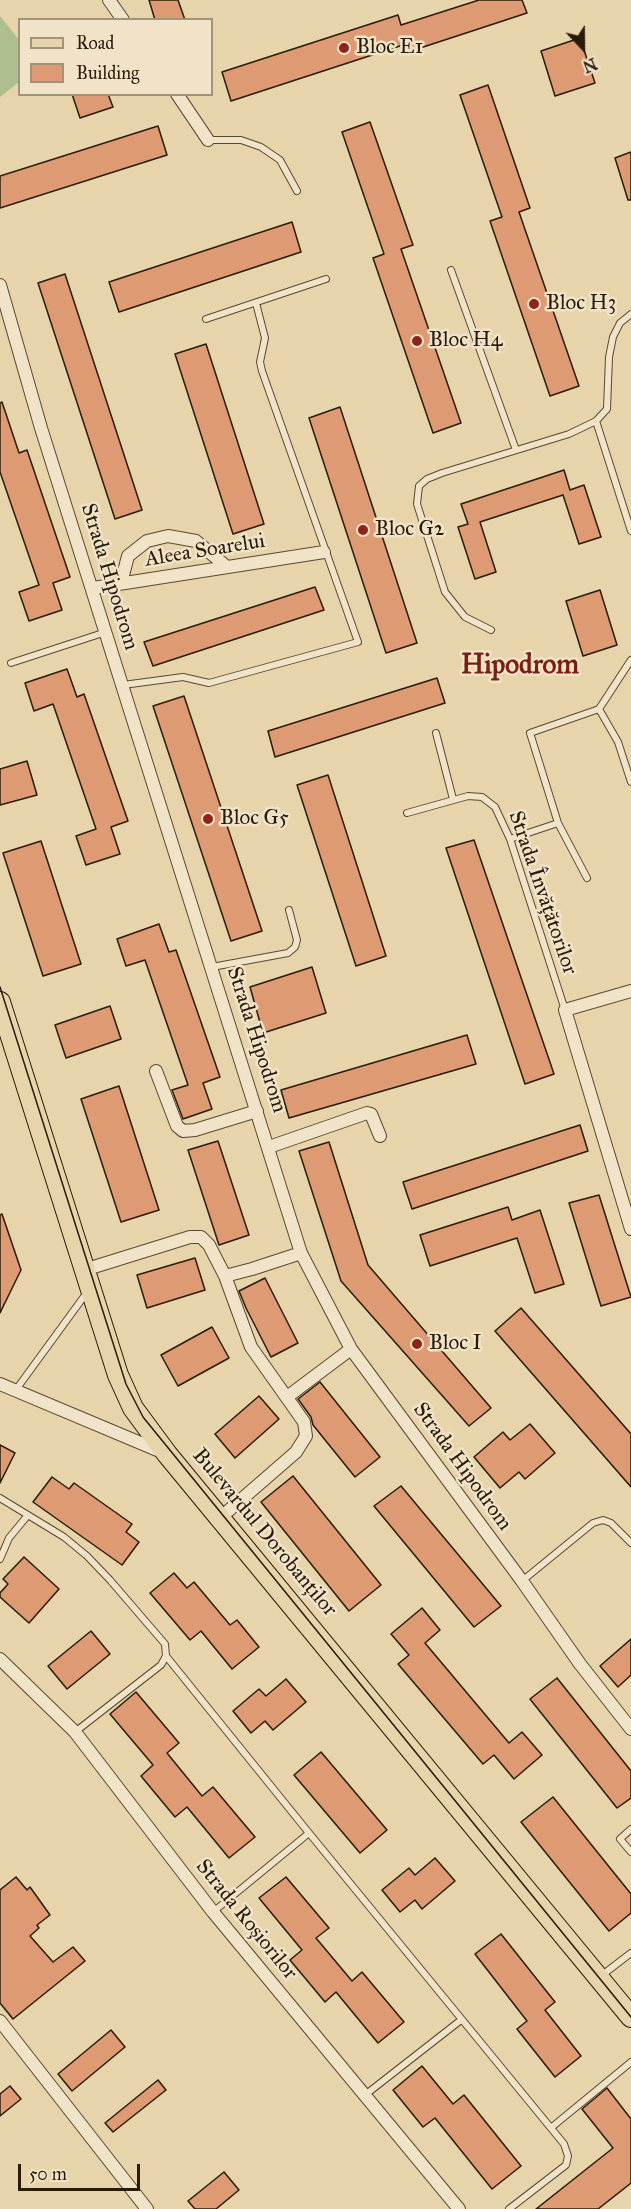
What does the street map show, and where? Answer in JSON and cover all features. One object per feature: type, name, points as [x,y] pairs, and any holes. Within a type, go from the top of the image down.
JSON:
[{"type":"main road","name":"Bulevardul Dorobanților","points":[[0,1002],[87,1279],[126,1394],[144,1424],[631,2017]]},
{"type":"street","points":[[109,0],[122,18]]},
{"type":"street","points":[[178,96],[208,140]]},
{"type":"street","name":"Strada Hipodrom","points":[[0,285],[41,428],[301,1253],[351,1349],[522,1581],[580,1664],[631,1729]]},
{"type":"street","points":[[121,583],[128,556],[147,541],[168,536],[196,541],[227,567]]},
{"type":"street","name":"Aleea Soarelui","points":[[93,588],[324,552]]},
{"type":"street","points":[[631,991],[565,1010],[631,1229]]},
{"type":"street","points":[[156,1071],[177,1126],[183,1131],[195,1130],[257,1111]]},
{"type":"street","points":[[269,1147],[366,1113],[370,1114],[380,1136]]},
{"type":"street","points":[[87,1279],[190,1237],[201,1237],[209,1245],[225,1276],[251,1347],[304,1422],[306,1436],[296,1452],[220,1518]]},
{"type":"street","points":[[225,1276],[301,1253]]},
{"type":"street","points":[[287,1397],[351,1349]]},
{"type":"street","points":[[0,1384],[167,1454]]},
{"type":"street","name":"Strada Roșiorilor","points":[[0,1659],[75,1732],[213,1912],[459,2209]]},
{"type":"street","points":[[0,2020],[147,2209]]},
{"type":"lane","points":[[208,140],[241,140],[261,147],[280,160],[297,191]]},
{"type":"lane","points":[[451,270],[516,450]]},
{"type":"lane","points":[[206,319],[327,279]]},
{"type":"lane","points":[[123,686],[183,677],[209,683],[358,642],[324,552],[262,371],[260,362],[265,338],[256,303]]},
{"type":"lane","points":[[491,630],[465,617],[445,592],[417,504],[418,486],[427,479],[442,473],[569,434],[596,421],[607,409],[609,357],[613,337],[620,323],[631,314]]},
{"type":"lane","points":[[596,421],[631,531]]},
{"type":"lane","points":[[11,663],[106,632]]},
{"type":"lane","points":[[587,878],[558,823],[530,733],[599,709],[631,660]]},
{"type":"lane","points":[[599,709],[618,742],[631,782]]},
{"type":"lane","points":[[436,733],[453,799]]},
{"type":"lane","name":"Strada Învățătorilor","points":[[407,813],[468,796],[482,797],[495,807],[510,839],[565,1010]]},
{"type":"lane","points":[[510,839],[558,823]]},
{"type":"lane","points":[[212,968],[288,952],[296,948],[297,940],[289,910]]},
{"type":"lane","points":[[15,1391],[87,1279]]},
{"type":"lane","points":[[0,1498],[64,1537],[103,1572],[162,1638],[166,1656],[461,2020],[552,2127],[564,2144],[568,2156],[566,2165],[508,2209]]},
{"type":"lane","points":[[0,1558],[9,1539],[28,1515]]},
{"type":"lane","points":[[522,1581],[593,1523],[603,1520],[610,1523],[631,1543]]},
{"type":"lane","points":[[75,1732],[160,1665],[166,1656]]},
{"type":"lane","points":[[631,1829],[620,1839],[631,1852]]},
{"type":"lane","points":[[213,1912],[309,1833]]},
{"type":"lane","points":[[599,1977],[631,1953]]},
{"type":"lane","points":[[364,2096],[461,2020]]},
{"type":"lane","points":[[552,2127],[631,2062]]},
{"type":"green space","points":[[0,16],[18,38],[18,83],[0,97]]},
{"type":"building","points":[[149,0],[178,0],[184,18],[154,18]]},
{"type":"building","name":"Bloc E1","points":[[479,0],[522,0],[527,13],[408,52],[406,44],[231,101],[222,72],[398,15],[401,25]]},
{"type":"building","points":[[580,38],[595,83],[555,96],[541,51]]},
{"type":"building","name":"Bloc H3","points":[[488,85],[530,208],[519,212],[579,386],[550,396],[490,221],[502,217],[460,95]]},
{"type":"building","points":[[73,96],[109,96],[113,107],[80,118]]},
{"type":"building","name":"Bloc H4","points":[[370,122],[413,245],[401,249],[461,423],[433,433],[373,258],[384,254],[342,132]]},
{"type":"building","points":[[158,126],[167,155],[0,208],[0,176]]},
{"type":"building","points":[[631,152],[631,200],[628,200],[615,158]]},
{"type":"building","points":[[292,222],[301,252],[119,312],[109,282]]},
{"type":"building","points":[[65,274],[142,510],[115,519],[38,283]]},
{"type":"building","points":[[206,344],[264,524],[233,534],[175,354]]},
{"type":"building","points":[[2,402],[19,453],[27,450],[70,577],[53,583],[62,610],[29,621],[19,592],[39,585],[0,472],[0,403]]},
{"type":"building","name":"Bloc G2","points":[[340,407],[417,643],[386,653],[309,418]]},
{"type":"building","points":[[564,470],[570,490],[584,485],[601,537],[579,544],[563,495],[480,522],[496,572],[475,579],[458,527],[468,524],[461,504]]},
{"type":"building","points":[[315,587],[324,610],[153,666],[144,642]]},
{"type":"building","points":[[600,590],[617,645],[583,656],[566,601]]},
{"type":"building","points":[[67,669],[77,697],[84,694],[128,821],[111,827],[120,854],[86,865],[76,836],[96,829],[53,704],[34,711],[25,683]]},
{"type":"building","points":[[437,678],[445,703],[275,757],[268,731]]},
{"type":"building","name":"Bloc G5","points":[[184,696],[262,931],[231,941],[153,706]]},
{"type":"building","points":[[27,761],[37,795],[0,805],[0,769]]},
{"type":"building","points":[[328,775],[386,956],[356,966],[297,785]]},
{"type":"building","points":[[474,840],[554,1074],[525,1084],[446,848]]},
{"type":"building","points":[[41,841],[81,964],[43,976],[3,853]]},
{"type":"building","points":[[159,924],[169,952],[176,950],[220,1077],[203,1083],[212,1109],[183,1119],[172,1090],[188,1085],[145,960],[126,966],[117,939]]},
{"type":"building","points":[[312,967],[326,1013],[263,1033],[250,987]]},
{"type":"building","points":[[110,1006],[121,1039],[66,1058],[55,1025]]},
{"type":"building","points":[[467,1035],[476,1064],[289,1118],[281,1090]]},
{"type":"building","points":[[119,1086],[159,1210],[121,1222],[81,1099]]},
{"type":"building","points":[[580,1125],[588,1151],[412,1209],[403,1182]]},
{"type":"building","points":[[218,1141],[249,1235],[219,1245],[188,1150]]},
{"type":"building","name":"Bloc I","points":[[329,1142],[368,1265],[491,1408],[469,1426],[341,1281],[299,1151]]},
{"type":"building","points":[[599,1195],[631,1297],[601,1306],[569,1203]]},
{"type":"building","points":[[508,1207],[512,1220],[540,1210],[564,1284],[535,1293],[517,1238],[430,1266],[420,1235]]},
{"type":"building","points":[[2,1214],[21,1270],[0,1313],[0,1215]]},
{"type":"building","points":[[195,1258],[205,1290],[147,1308],[137,1275]]},
{"type":"building","points":[[265,1278],[298,1343],[271,1357],[239,1291]]},
{"type":"building","points":[[521,1308],[631,1434],[631,1487],[495,1331]]},
{"type":"building","points":[[212,1327],[229,1358],[178,1386],[161,1355]]},
{"type":"building","points":[[320,1382],[380,1457],[355,1477],[313,1425],[311,1417],[298,1399]]},
{"type":"building","points":[[259,1396],[279,1419],[235,1458],[215,1434]]},
{"type":"building","points":[[530,1424],[555,1453],[525,1479],[519,1472],[500,1488],[474,1457],[503,1432],[510,1440]]},
{"type":"building","points":[[0,1445],[15,1453],[0,1483]]},
{"type":"building","points":[[293,1476],[381,1585],[349,1611],[261,1502]]},
{"type":"building","points":[[52,1477],[69,1489],[74,1483],[132,1524],[126,1532],[139,1542],[122,1565],[33,1502]]},
{"type":"building","points":[[401,1486],[501,1606],[474,1627],[374,1506]]},
{"type":"building","points":[[24,1557],[59,1589],[29,1623],[0,1597],[0,1593],[8,1584],[3,1579]]},
{"type":"building","points":[[174,1573],[187,1588],[194,1582],[230,1625],[237,1620],[259,1647],[232,1669],[201,1631],[190,1640],[150,1593]]},
{"type":"building","points":[[422,1608],[440,1630],[425,1643],[509,1743],[522,1732],[542,1755],[514,1779],[494,1755],[483,1764],[398,1664],[409,1655],[391,1634]]},
{"type":"building","points":[[91,1631],[110,1654],[67,1689],[48,1666]]},
{"type":"building","points":[[631,1639],[631,1675],[618,1687],[600,1666]]},
{"type":"building","points":[[557,1678],[631,1771],[631,1798],[617,1808],[530,1699]]},
{"type":"building","points":[[286,1679],[306,1702],[273,1730],[265,1721],[251,1733],[233,1711],[259,1689],[266,1696]]},
{"type":"building","points":[[136,1692],[179,1743],[167,1753],[202,1796],[213,1787],[255,1837],[229,1858],[187,1807],[175,1817],[141,1776],[153,1765],[110,1714]]},
{"type":"building","points":[[321,1752],[387,1830],[360,1853],[294,1775]]},
{"type":"building","points":[[553,1797],[631,1894],[631,1913],[609,1931],[521,1822]]},
{"type":"building","points":[[435,1858],[455,1881],[422,1909],[415,1900],[400,1912],[382,1890],[409,1868],[415,1875]]},
{"type":"building","points":[[16,1877],[27,1890],[30,1887],[50,1915],[37,1925],[39,1928],[30,1936],[53,1962],[73,1947],[85,1961],[13,2019],[0,2003],[0,1890]]},
{"type":"building","points":[[286,1877],[329,1928],[316,1938],[352,1981],[362,1972],[404,2022],[378,2043],[336,1992],[325,2002],[290,1960],[302,1950],[259,1898]]},
{"type":"building","points":[[501,1934],[555,2002],[545,2010],[581,2056],[555,2077],[517,2029],[527,2021],[475,1954]]},
{"type":"building","points":[[111,2030],[125,2047],[72,2091],[58,2074]]},
{"type":"building","points":[[422,2066],[453,2104],[464,2095],[521,2166],[492,2189],[435,2118],[423,2127],[393,2090]]},
{"type":"building","points":[[158,2080],[166,2090],[113,2132],[105,2123]]},
{"type":"building","points":[[10,2086],[21,2099],[0,2116],[0,2094]]},
{"type":"building","points":[[607,2088],[631,2119],[631,2183],[598,2209],[536,2209],[613,2148],[582,2109]]},
{"type":"building","points":[[224,2172],[239,2190],[216,2209],[195,2209],[188,2201]]},
{"type":"tram line","points":[[0,987],[126,1384],[143,1417],[631,2017]]},
{"type":"place","name":"Bloc E1","points":[[344,48]]},
{"type":"place","name":"Bloc H3","points":[[534,304]]},
{"type":"place","name":"Bloc H4","points":[[417,341]]},
{"type":"place","name":"Bloc G2","points":[[363,530]]},
{"type":"place","name":"Bloc G5","points":[[208,819]]},
{"type":"place","name":"Bloc I","points":[[417,1344]]},
{"type":"district","name":"Hipodrom","points":[[520,666]]}]
